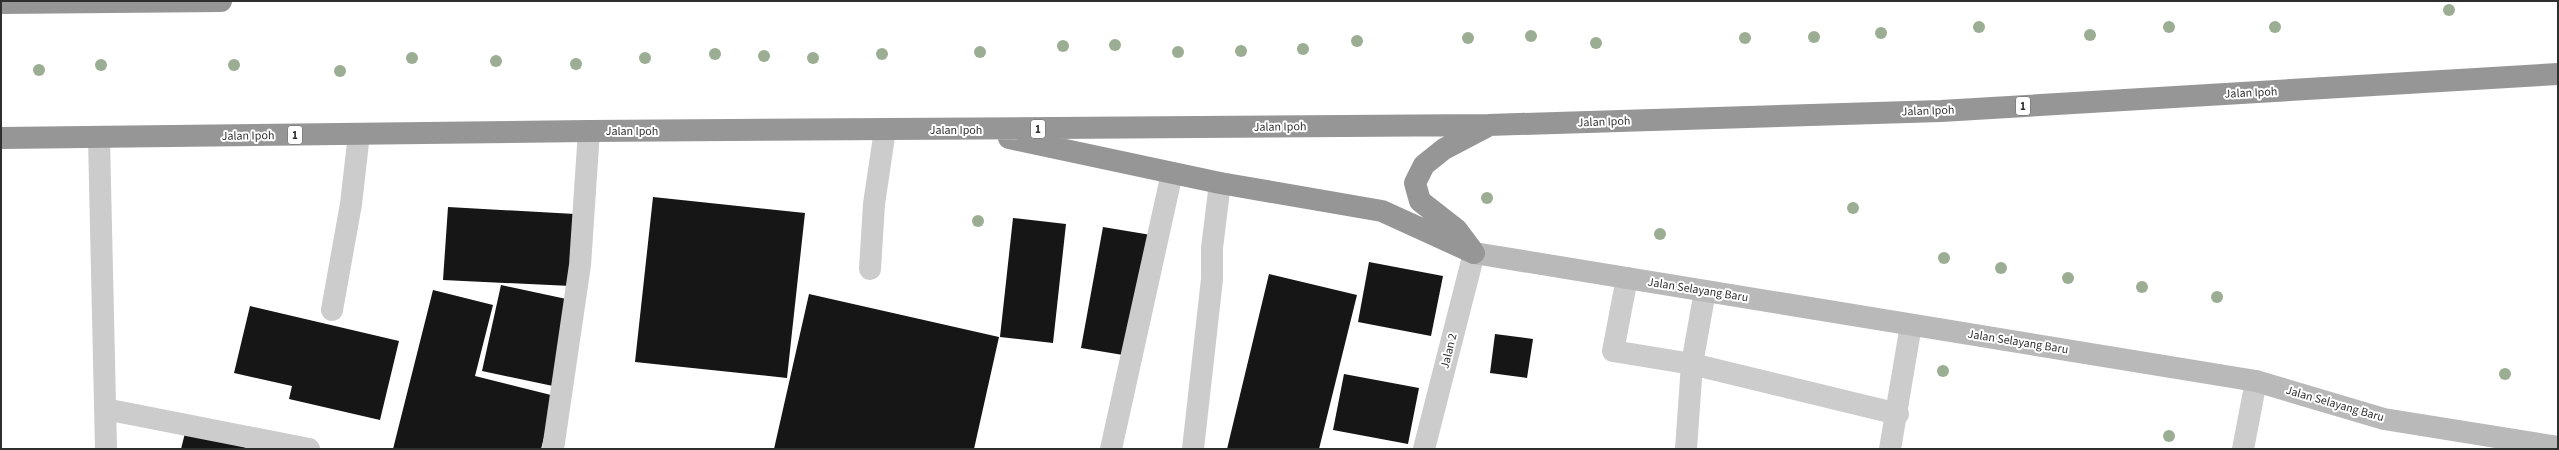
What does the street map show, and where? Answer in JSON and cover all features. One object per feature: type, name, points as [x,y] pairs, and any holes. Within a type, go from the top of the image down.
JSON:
[{"type":"highway","points":[[1,3],[221,1]]},
{"type":"highway","name":"Jalan Ipoh","points":[[1,138],[588,131],[969,130],[1488,125],[1941,111],[2558,74]]},
{"type":"highway","points":[[1474,253],[1457,230],[1420,201],[1414,183],[1424,165],[1444,150],[1488,125]]},
{"type":"highway","points":[[969,130],[1220,183],[1382,211],[1474,253]]},
{"type":"street","points":[[870,269],[874,204],[885,130]]},
{"type":"street","points":[[553,449],[580,265],[588,131]]},
{"type":"street","points":[[332,310],[351,204],[359,134]]},
{"type":"street","points":[[99,138],[106,449]]},
{"type":"street","points":[[1111,449],[1172,173]]},
{"type":"street","points":[[1192,449],[1212,279],[1212,248],[1220,183]]},
{"type":"street","name":"Jalan Selayang Baru","points":[[1474,253],[2256,381],[2384,419],[2558,447]]},
{"type":"street","name":"Jalan 2","points":[[1424,449],[1474,253]]},
{"type":"street","points":[[1627,278],[1613,351],[1692,364],[1898,414]]},
{"type":"street","points":[[1686,449],[1692,364],[1705,291]]},
{"type":"street","points":[[1890,449],[1898,414],[1911,325]]},
{"type":"street","points":[[2243,449],[2256,381]]},
{"type":"street","points":[[105,409],[309,449]]},
{"type":"building","points":[[653,197],[805,213],[787,378],[635,362]]},
{"type":"building","points":[[448,207],[575,214],[571,286],[443,280]]},
{"type":"building","points":[[1013,218],[1066,224],[1053,343],[1000,337]]},
{"type":"building","points":[[1103,227],[1151,235],[1129,356],[1081,348]]},
{"type":"building","points":[[1369,262],[1443,276],[1431,336],[1358,322]]},
{"type":"building","points":[[1269,274],[1357,295],[1319,449],[1227,449]]},
{"type":"building","points":[[501,285],[571,300],[553,386],[482,371]]},
{"type":"building","points":[[433,290],[493,305],[475,376],[555,396],[541,449],[393,449]]},
{"type":"building","points":[[809,294],[999,337],[974,449],[774,449]]},
{"type":"building","points":[[250,306],[399,341],[380,420],[289,399],[292,386],[234,373]]},
{"type":"building","points":[[1495,334],[1533,339],[1527,378],[1490,373]]},
{"type":"building","points":[[1344,374],[1419,388],[1408,444],[1333,430]]},
{"type":"building","points":[[185,433],[248,448],[248,449],[181,449]]}]
